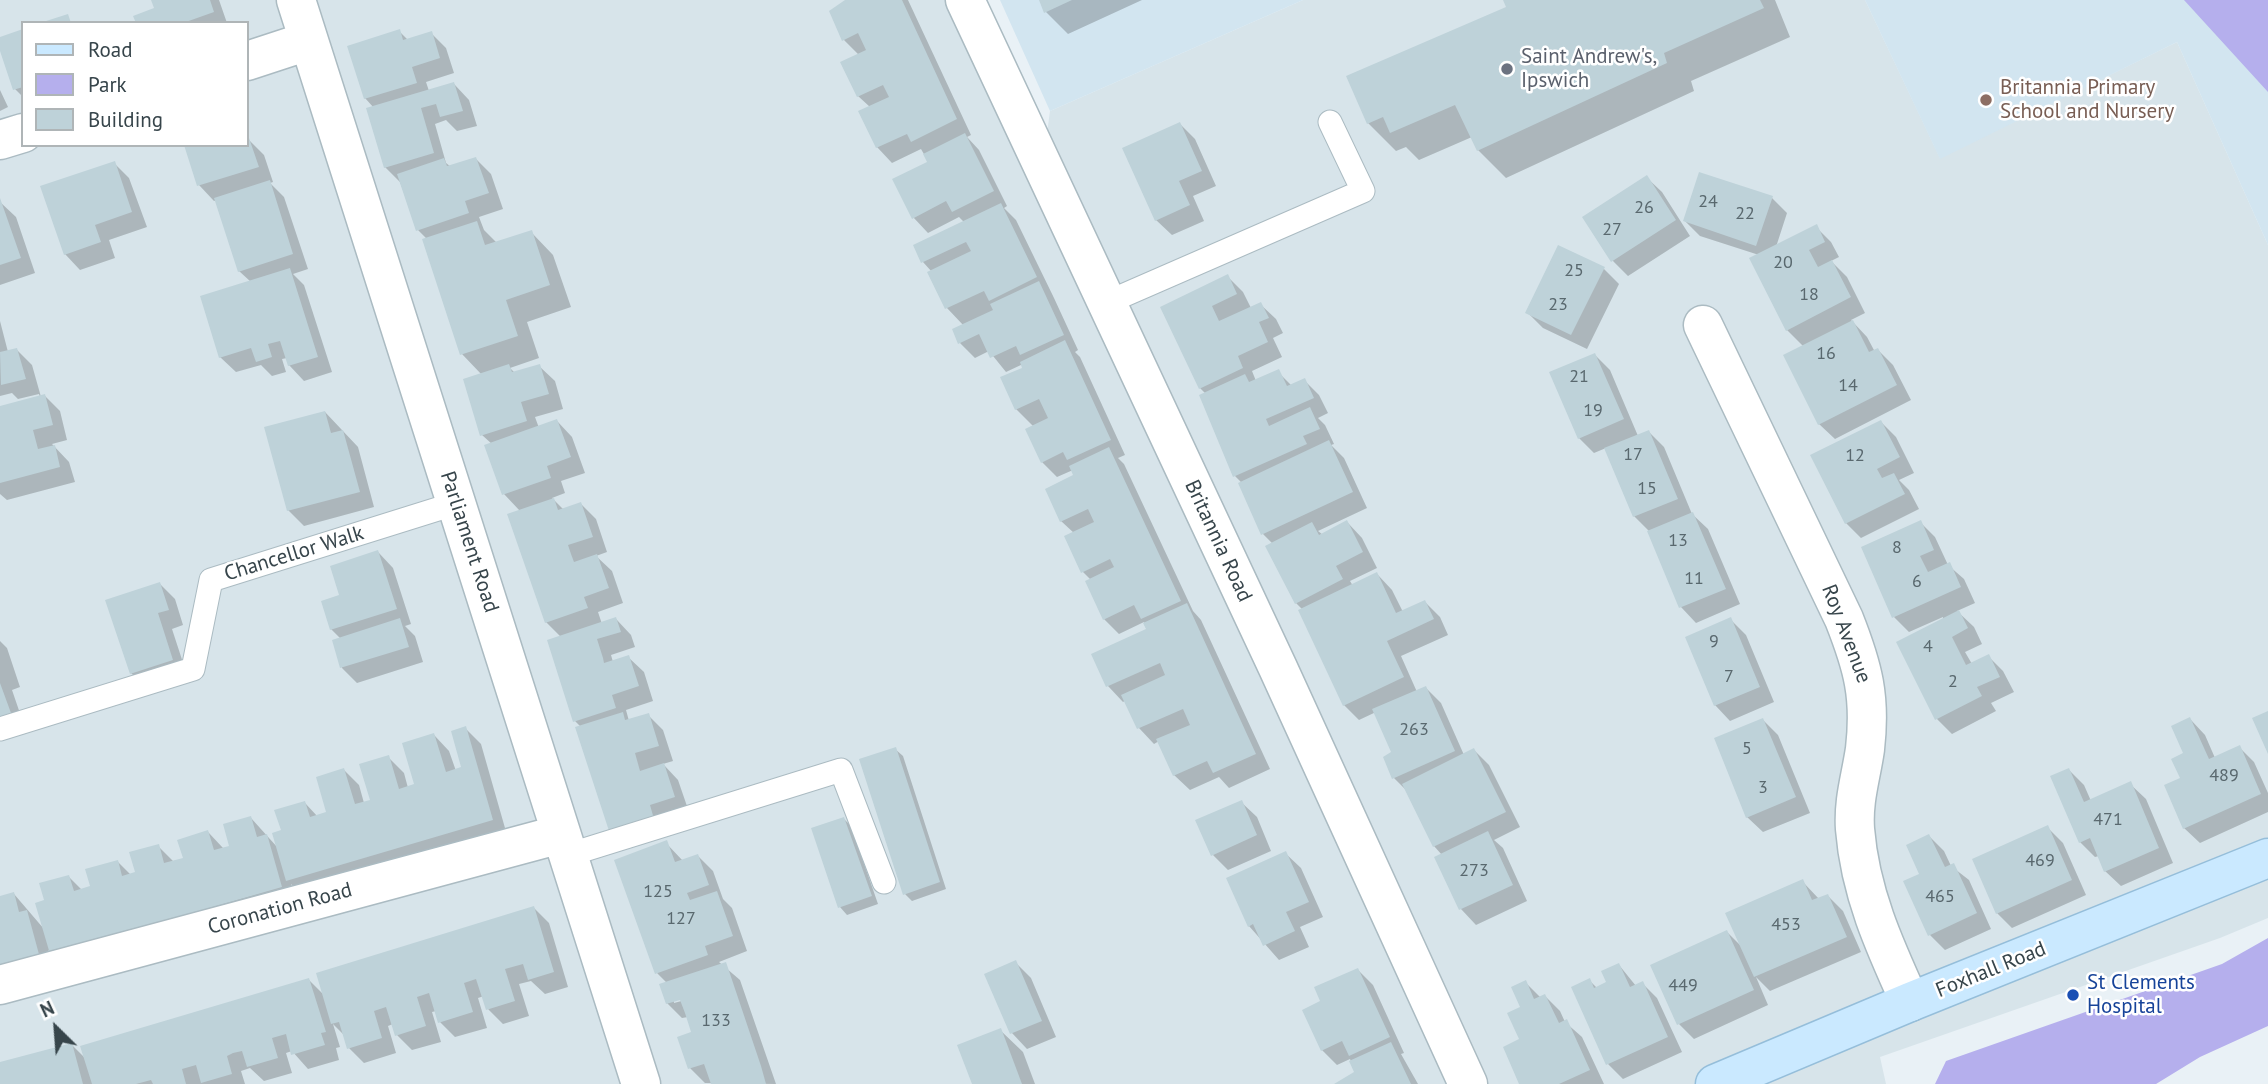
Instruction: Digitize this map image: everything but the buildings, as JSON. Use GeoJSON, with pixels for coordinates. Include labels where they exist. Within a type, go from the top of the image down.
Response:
{"type":"FeatureCollection","features":[{"type":"Feature","properties":{"kind":"street","name":"Parliament Road"},"geometry":{"type":"LineString","coordinates":[[296,0],[641,1084]]}},
{"type":"Feature","properties":{"kind":"street","name":"Britannia Road"},"geometry":{"type":"LineString","coordinates":[[965,0],[1284,681],[1468,1084]]}},
{"type":"Feature","properties":{"kind":"street"},"geometry":{"type":"LineString","coordinates":[[248,61],[308,41]]}},
{"type":"Feature","properties":{"kind":"street"},"geometry":{"type":"LineString","coordinates":[[0,140],[21,133]]}},
{"type":"Feature","properties":{"kind":"street","name":"Roy Avenue"},"geometry":{"type":"LineString","coordinates":[[1703,325],[1838,607],[1862,666],[1868,693],[1864,752],[1855,791],[1855,829],[1860,866],[1876,928],[1910,1002]]}},
{"type":"Feature","properties":{"kind":"street","name":"Coronation Road"},"geometry":{"type":"LineString","coordinates":[[0,985],[565,844]]}},
{"type":"Feature","properties":{"kind":"street","name":"Foxhall Road"},"geometry":{"type":"LineString","coordinates":[[1716,1084],[1910,1002],[2268,858]]}},
{"type":"Feature","properties":{"kind":"lane"},"geometry":{"type":"LineString","coordinates":[[1106,303],[1363,191],[1330,122]]}},
{"type":"Feature","properties":{"kind":"lane","name":"Chancellor Walk"},"geometry":{"type":"LineString","coordinates":[[0,729],[193,669],[211,580],[457,503]]}},
{"type":"Feature","properties":{"kind":"lane"},"geometry":{"type":"LineString","coordinates":[[565,844],[841,770],[884,882]]}},
{"type":"Feature","properties":{"kind":"shaded area"},"geometry":{"type":"Polygon","coordinates":[[[0,0],[965,0],[1043,164],[1050,111],[1303,0],[1865,0],[1940,158],[2177,42],[2268,245],[2268,918],[2220,938],[1880,1057],[1886,1084],[0,1084],[0,0]]]}},
{"type":"Feature","properties":{"kind":"shaded area"},"geometry":{"type":"Polygon","coordinates":[[[1000,0],[1303,0],[1050,111],[1000,0]]]}},
{"type":"Feature","properties":{"kind":"shaded area","name":"Britannia Primary School and Nursery"},"geometry":{"type":"Polygon","coordinates":[[[1865,0],[2268,0],[2268,245],[2177,42],[1940,159],[1865,0]]]}},
{"type":"Feature","properties":{"kind":"green space"},"geometry":{"type":"Polygon","coordinates":[[[2184,0],[2268,0],[2268,92],[2184,0]]]}},
{"type":"Feature","properties":{"kind":"green space"},"geometry":{"type":"Polygon","coordinates":[[[2268,938],[2268,1026],[2200,1057],[2156,1084],[1935,1084],[1946,1061],[2222,964],[2268,938]]]}},
{"type":"Feature","properties":{"kind":"place","name":"Saint Andrew's, Ipswich"},"geometry":{"type":"Point","coordinates":[1507,69]}},
{"type":"Feature","properties":{"kind":"place","name":"Britannia Primary School and Nursery"},"geometry":{"type":"Point","coordinates":[1986,100]}},
{"type":"Feature","properties":{"kind":"place","name":"St Clements Hospital"},"geometry":{"type":"Point","coordinates":[2073,995]}}]}
